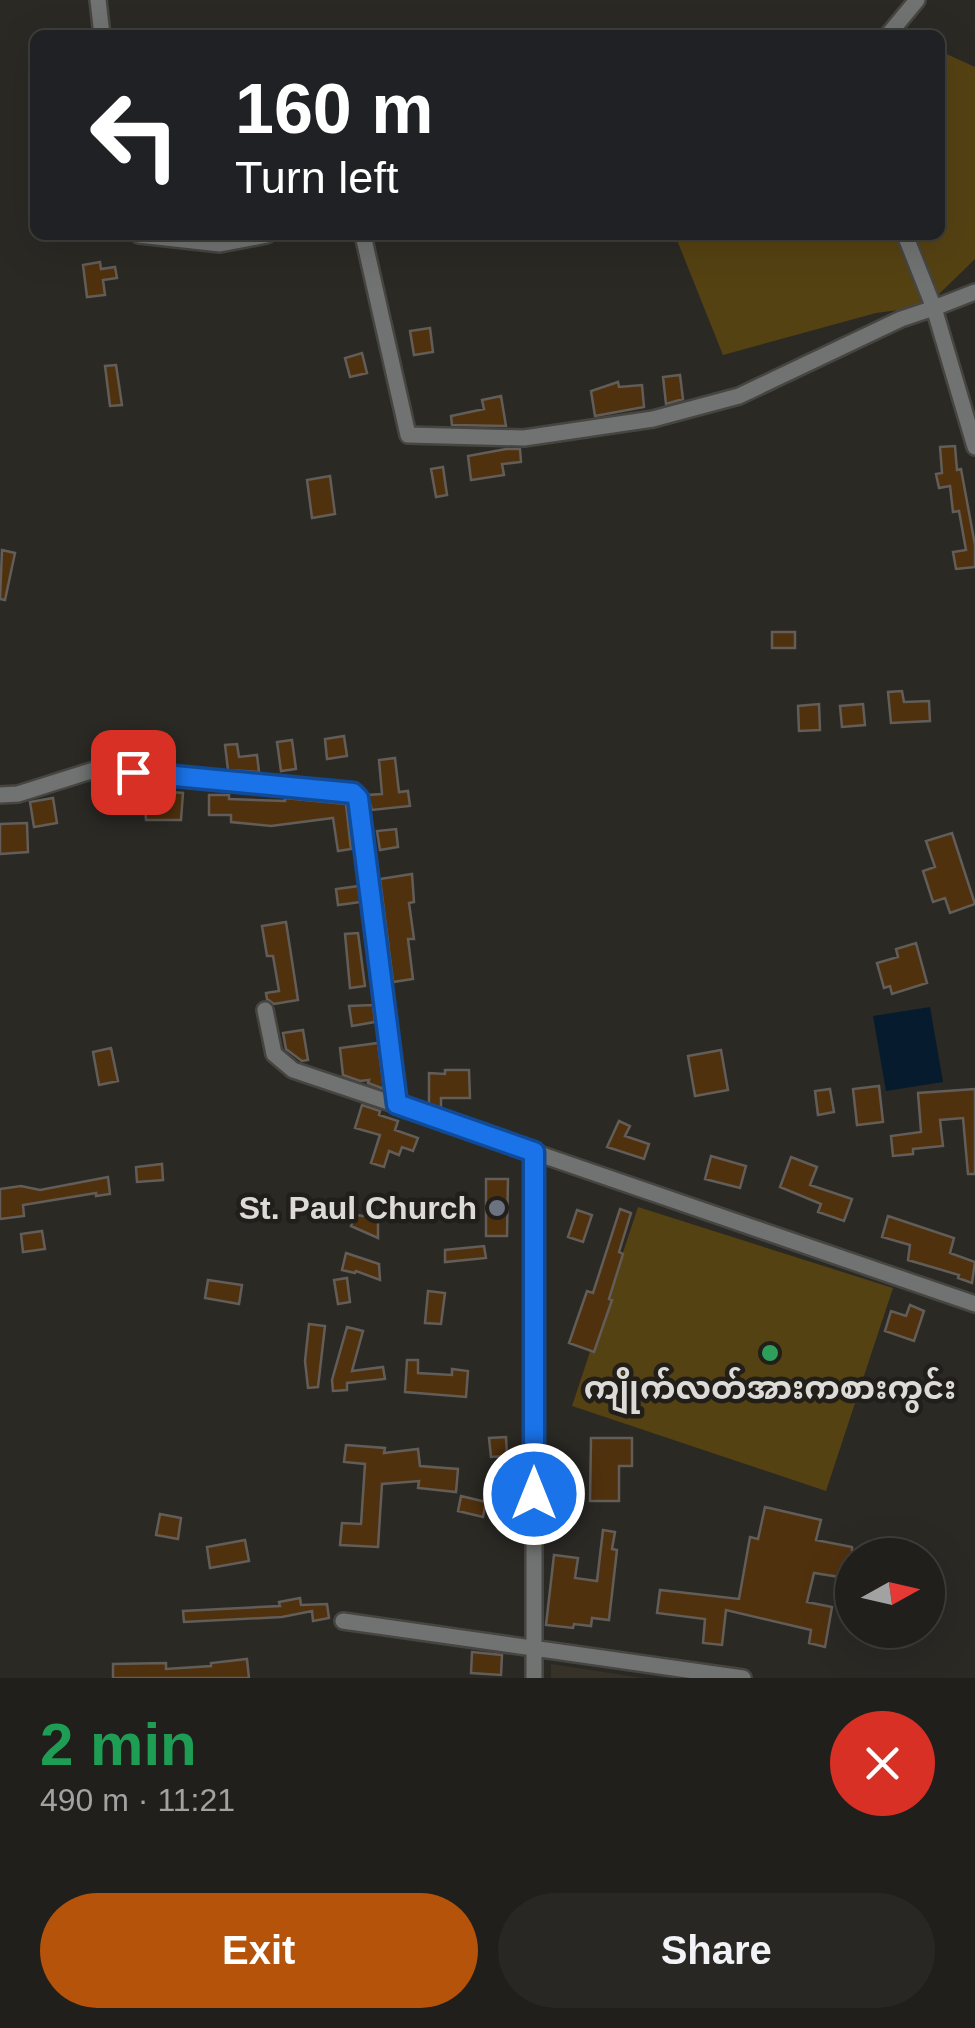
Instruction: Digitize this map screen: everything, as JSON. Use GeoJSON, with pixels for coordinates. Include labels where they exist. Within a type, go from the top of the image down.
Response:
{"type":"FeatureCollection","features":[{"type":"Feature","properties":{"kind":"street"},"geometry":{"type":"LineString","coordinates":[[98,0],[101,30]]}},
{"type":"Feature","properties":{"kind":"street"},"geometry":{"type":"LineString","coordinates":[[892,30],[917,0]]}},
{"type":"Feature","properties":{"kind":"street"},"geometry":{"type":"LineString","coordinates":[[184,240],[220,244],[241,240]]}},
{"type":"Feature","properties":{"kind":"street"},"geometry":{"type":"LineString","coordinates":[[364,240],[408,434],[524,438],[654,418],[739,396],[902,319],[975,292]]}},
{"type":"Feature","properties":{"kind":"street"},"geometry":{"type":"LineString","coordinates":[[907,240],[934,308],[975,447]]}},
{"type":"Feature","properties":{"kind":"street"},"geometry":{"type":"LineString","coordinates":[[0,795],[18,794],[96,769],[353,793],[360,806],[397,1104]]}},
{"type":"Feature","properties":{"kind":"street"},"geometry":{"type":"LineString","coordinates":[[264,1010],[274,1054],[293,1070],[975,1304]]}},
{"type":"Feature","properties":{"kind":"street"},"geometry":{"type":"LineString","coordinates":[[534,1152],[534,1678]]}},
{"type":"Feature","properties":{"kind":"street"},"geometry":{"type":"LineString","coordinates":[[343,1620],[743,1678]]}},
{"type":"Feature","properties":{"kind":"shaded area"},"geometry":{"type":"Polygon","coordinates":[[[945,53],[975,67],[975,259],[938,295],[906,309],[876,313],[723,355],[677,240],[945,240],[945,53]]]}},
{"type":"Feature","properties":{"kind":"shaded area"},"geometry":{"type":"Polygon","coordinates":[[[638,1207],[893,1288],[826,1491],[572,1406],[638,1207]]]}},
{"type":"Feature","properties":{"kind":"shaded area"},"geometry":{"type":"Polygon","coordinates":[[[551,1664],[643,1678],[551,1678],[551,1664]]]}},
{"type":"Feature","properties":{"kind":"water"},"geometry":{"type":"Polygon","coordinates":[[[930,1007],[943,1082],[886,1091],[873,1016],[930,1007]]]}},
{"type":"Feature","properties":{"kind":"building"},"geometry":{"type":"Polygon","coordinates":[[[100,262],[101,269],[115,267],[117,278],[103,280],[105,295],[87,297],[83,265],[100,262]]]}},
{"type":"Feature","properties":{"kind":"building"},"geometry":{"type":"Polygon","coordinates":[[[430,328],[433,352],[414,355],[410,331],[430,328]]]}},
{"type":"Feature","properties":{"kind":"building"},"geometry":{"type":"Polygon","coordinates":[[[362,353],[367,373],[350,377],[345,358],[362,353]]]}},
{"type":"Feature","properties":{"kind":"building"},"geometry":{"type":"Polygon","coordinates":[[[116,365],[122,405],[110,406],[105,366],[116,365]]]}},
{"type":"Feature","properties":{"kind":"building"},"geometry":{"type":"Polygon","coordinates":[[[680,375],[683,399],[666,404],[663,377],[680,375]]]}},
{"type":"Feature","properties":{"kind":"building"},"geometry":{"type":"Polygon","coordinates":[[[618,382],[619,387],[642,385],[644,407],[595,416],[591,391],[618,382]]]}},
{"type":"Feature","properties":{"kind":"building"},"geometry":{"type":"Polygon","coordinates":[[[501,396],[506,426],[452,425],[451,416],[484,409],[482,400],[501,396]]]}},
{"type":"Feature","properties":{"kind":"building"},"geometry":{"type":"Polygon","coordinates":[[[955,446],[975,545],[975,567],[956,569],[953,552],[966,550],[959,511],[953,512],[950,486],[939,488],[936,474],[942,473],[940,447],[955,446]]]}},
{"type":"Feature","properties":{"kind":"building"},"geometry":{"type":"Polygon","coordinates":[[[520,449],[521,462],[502,464],[504,475],[471,480],[468,456],[520,449]]]}},
{"type":"Feature","properties":{"kind":"building"},"geometry":{"type":"Polygon","coordinates":[[[443,467],[447,495],[436,497],[431,469],[443,467]]]}},
{"type":"Feature","properties":{"kind":"building"},"geometry":{"type":"Polygon","coordinates":[[[330,476],[335,514],[312,518],[307,480],[330,476]]]}},
{"type":"Feature","properties":{"kind":"building"},"geometry":{"type":"Polygon","coordinates":[[[2,550],[15,553],[5,600],[0,599],[2,550]]]}},
{"type":"Feature","properties":{"kind":"building"},"geometry":{"type":"Polygon","coordinates":[[[772,632],[795,632],[795,648],[772,648],[772,632]]]}},
{"type":"Feature","properties":{"kind":"building"},"geometry":{"type":"Polygon","coordinates":[[[902,691],[904,702],[929,701],[930,721],[891,723],[888,692],[902,691]]]}},
{"type":"Feature","properties":{"kind":"building"},"geometry":{"type":"Polygon","coordinates":[[[819,704],[820,730],[799,731],[798,706],[819,704]]]}},
{"type":"Feature","properties":{"kind":"building"},"geometry":{"type":"Polygon","coordinates":[[[863,704],[865,725],[842,727],[840,706],[863,704]]]}},
{"type":"Feature","properties":{"kind":"building"},"geometry":{"type":"Polygon","coordinates":[[[344,736],[347,756],[327,759],[325,739],[344,736]]]}},
{"type":"Feature","properties":{"kind":"building"},"geometry":{"type":"Polygon","coordinates":[[[292,740],[296,769],[281,771],[277,742],[292,740]]]}},
{"type":"Feature","properties":{"kind":"building"},"geometry":{"type":"Polygon","coordinates":[[[237,744],[239,757],[257,755],[259,772],[228,770],[225,745],[237,744]]]}},
{"type":"Feature","properties":{"kind":"building"},"geometry":{"type":"Polygon","coordinates":[[[395,758],[399,792],[408,791],[410,806],[372,810],[367,795],[382,794],[379,760],[395,758]]]}},
{"type":"Feature","properties":{"kind":"building"},"geometry":{"type":"Polygon","coordinates":[[[144,792],[183,793],[181,820],[146,820],[144,792]]]}},
{"type":"Feature","properties":{"kind":"building"},"geometry":{"type":"Polygon","coordinates":[[[209,795],[346,804],[351,849],[338,851],[333,818],[271,826],[231,822],[231,815],[209,815],[209,795]]]}},
{"type":"Feature","properties":{"kind":"building"},"geometry":{"type":"Polygon","coordinates":[[[53,798],[57,823],[34,827],[30,802],[53,798]]]}},
{"type":"Feature","properties":{"kind":"building"},"geometry":{"type":"Polygon","coordinates":[[[27,823],[28,852],[0,854],[0,824],[27,823]]]}},
{"type":"Feature","properties":{"kind":"building"},"geometry":{"type":"Polygon","coordinates":[[[396,829],[398,847],[380,850],[377,831],[396,829]]]}},
{"type":"Feature","properties":{"kind":"building"},"geometry":{"type":"Polygon","coordinates":[[[952,833],[975,904],[950,913],[945,898],[933,902],[923,871],[935,867],[926,841],[952,833]]]}},
{"type":"Feature","properties":{"kind":"building"},"geometry":{"type":"Polygon","coordinates":[[[412,874],[414,902],[409,903],[414,939],[408,939],[413,979],[393,982],[380,879],[412,874]]]}},
{"type":"Feature","properties":{"kind":"building"},"geometry":{"type":"Polygon","coordinates":[[[359,886],[361,902],[338,905],[336,889],[359,886]]]}},
{"type":"Feature","properties":{"kind":"building"},"geometry":{"type":"Polygon","coordinates":[[[286,922],[298,1000],[274,1004],[266,993],[279,991],[273,956],[267,956],[262,926],[286,922]]]}},
{"type":"Feature","properties":{"kind":"building"},"geometry":{"type":"Polygon","coordinates":[[[358,933],[365,986],[350,988],[345,934],[358,933]]]}},
{"type":"Feature","properties":{"kind":"building"},"geometry":{"type":"Polygon","coordinates":[[[916,943],[927,983],[892,994],[890,986],[884,988],[877,963],[898,957],[896,949],[916,943]]]}},
{"type":"Feature","properties":{"kind":"building"},"geometry":{"type":"Polygon","coordinates":[[[373,1005],[375,1022],[352,1026],[349,1006],[373,1005]]]}},
{"type":"Feature","properties":{"kind":"building"},"geometry":{"type":"Polygon","coordinates":[[[303,1030],[308,1060],[302,1061],[286,1049],[283,1033],[303,1030]]]}},
{"type":"Feature","properties":{"kind":"building"},"geometry":{"type":"Polygon","coordinates":[[[378,1043],[384,1089],[368,1083],[369,1080],[343,1075],[340,1048],[378,1043]]]}},
{"type":"Feature","properties":{"kind":"building"},"geometry":{"type":"Polygon","coordinates":[[[111,1048],[118,1081],[99,1085],[93,1052],[111,1048]]]}},
{"type":"Feature","properties":{"kind":"building"},"geometry":{"type":"Polygon","coordinates":[[[721,1050],[728,1090],[695,1096],[688,1056],[721,1050]]]}},
{"type":"Feature","properties":{"kind":"building"},"geometry":{"type":"Polygon","coordinates":[[[445,1070],[469,1070],[470,1098],[441,1098],[441,1108],[429,1104],[429,1073],[445,1074],[445,1070]]]}},
{"type":"Feature","properties":{"kind":"building"},"geometry":{"type":"Polygon","coordinates":[[[879,1086],[883,1122],[857,1125],[853,1089],[879,1086]]]}},
{"type":"Feature","properties":{"kind":"building"},"geometry":{"type":"Polygon","coordinates":[[[830,1089],[834,1112],[818,1115],[815,1091],[830,1089]]]}},
{"type":"Feature","properties":{"kind":"building"},"geometry":{"type":"Polygon","coordinates":[[[975,1089],[975,1174],[968,1174],[963,1118],[940,1120],[943,1146],[893,1156],[891,1136],[921,1132],[918,1093],[975,1089]]]}},
{"type":"Feature","properties":{"kind":"building"},"geometry":{"type":"Polygon","coordinates":[[[362,1105],[398,1121],[395,1130],[418,1138],[413,1151],[402,1147],[399,1155],[389,1151],[384,1167],[371,1163],[380,1135],[355,1128],[362,1105]]]}},
{"type":"Feature","properties":{"kind":"building"},"geometry":{"type":"Polygon","coordinates":[[[619,1121],[630,1126],[625,1136],[649,1144],[644,1159],[607,1147],[619,1121]]]}},
{"type":"Feature","properties":{"kind":"building"},"geometry":{"type":"Polygon","coordinates":[[[711,1156],[746,1166],[740,1188],[705,1179],[711,1156]]]}},
{"type":"Feature","properties":{"kind":"building"},"geometry":{"type":"Polygon","coordinates":[[[791,1157],[817,1167],[810,1185],[852,1199],[844,1221],[818,1212],[821,1204],[780,1187],[791,1157]]]}},
{"type":"Feature","properties":{"kind":"building"},"geometry":{"type":"Polygon","coordinates":[[[162,1164],[163,1180],[137,1182],[136,1167],[162,1164]]]}},
{"type":"Feature","properties":{"kind":"building"},"geometry":{"type":"Polygon","coordinates":[[[108,1177],[110,1194],[23,1205],[24,1216],[0,1219],[0,1189],[21,1186],[40,1190],[108,1177]]]}},
{"type":"Feature","properties":{"kind":"building","name":"St. Paul Church"},"geometry":{"type":"Polygon","coordinates":[[[486,1179],[508,1179],[507,1236],[486,1236],[486,1179]]]}},
{"type":"Feature","properties":{"kind":"building"},"geometry":{"type":"Polygon","coordinates":[[[620,1209],[631,1213],[619,1252],[623,1254],[609,1299],[612,1300],[594,1352],[569,1343],[587,1291],[593,1293],[620,1209]]]}},
{"type":"Feature","properties":{"kind":"building"},"geometry":{"type":"Polygon","coordinates":[[[577,1210],[592,1215],[583,1242],[568,1237],[577,1210]]]}},
{"type":"Feature","properties":{"kind":"building"},"geometry":{"type":"Polygon","coordinates":[[[356,1215],[378,1218],[378,1238],[351,1226],[356,1215]]]}},
{"type":"Feature","properties":{"kind":"building"},"geometry":{"type":"Polygon","coordinates":[[[888,1216],[954,1238],[950,1253],[975,1262],[972,1283],[958,1278],[959,1275],[908,1260],[910,1245],[882,1237],[888,1216]]]}},
{"type":"Feature","properties":{"kind":"building"},"geometry":{"type":"Polygon","coordinates":[[[42,1231],[45,1249],[23,1252],[21,1234],[42,1231]]]}},
{"type":"Feature","properties":{"kind":"building"},"geometry":{"type":"Polygon","coordinates":[[[484,1246],[486,1258],[445,1262],[445,1250],[484,1246]]]}},
{"type":"Feature","properties":{"kind":"building"},"geometry":{"type":"Polygon","coordinates":[[[346,1253],[379,1264],[380,1280],[342,1270],[346,1253]]]}},
{"type":"Feature","properties":{"kind":"building"},"geometry":{"type":"Polygon","coordinates":[[[347,1278],[350,1302],[338,1304],[334,1280],[347,1278]]]}},
{"type":"Feature","properties":{"kind":"building"},"geometry":{"type":"Polygon","coordinates":[[[208,1280],[242,1285],[239,1304],[205,1298],[208,1280]]]}},
{"type":"Feature","properties":{"kind":"building"},"geometry":{"type":"Polygon","coordinates":[[[428,1291],[445,1293],[441,1324],[425,1323],[428,1291]]]}},
{"type":"Feature","properties":{"kind":"building"},"geometry":{"type":"Polygon","coordinates":[[[910,1305],[924,1311],[914,1341],[885,1331],[891,1311],[906,1316],[910,1305]]]}},
{"type":"Feature","properties":{"kind":"building"},"geometry":{"type":"Polygon","coordinates":[[[309,1324],[325,1326],[318,1387],[308,1388],[305,1361],[309,1324]]]}},
{"type":"Feature","properties":{"kind":"building"},"geometry":{"type":"Polygon","coordinates":[[[347,1327],[363,1331],[352,1371],[383,1367],[385,1379],[347,1383],[347,1390],[333,1391],[332,1380],[347,1327]]]}},
{"type":"Feature","properties":{"kind":"building"},"geometry":{"type":"Polygon","coordinates":[[[407,1360],[418,1360],[418,1373],[452,1375],[452,1369],[468,1371],[466,1397],[405,1392],[407,1360]]]}},
{"type":"Feature","properties":{"kind":"building"},"geometry":{"type":"Polygon","coordinates":[[[506,1437],[507,1456],[491,1457],[489,1438],[506,1437]]]}},
{"type":"Feature","properties":{"kind":"building"},"geometry":{"type":"Polygon","coordinates":[[[591,1438],[632,1438],[632,1466],[619,1466],[619,1501],[590,1501],[591,1438]]]}},
{"type":"Feature","properties":{"kind":"building"},"geometry":{"type":"Polygon","coordinates":[[[346,1445],[385,1448],[384,1453],[418,1449],[420,1466],[458,1469],[456,1492],[418,1488],[419,1481],[382,1484],[378,1547],[340,1545],[342,1523],[361,1524],[365,1464],[344,1462],[346,1445]]]}},
{"type":"Feature","properties":{"kind":"building"},"geometry":{"type":"Polygon","coordinates":[[[461,1496],[486,1502],[483,1517],[458,1511],[461,1496]]]}},
{"type":"Feature","properties":{"kind":"building"},"geometry":{"type":"Polygon","coordinates":[[[765,1507],[821,1520],[816,1540],[835,1544],[835,1576],[814,1573],[807,1602],[832,1607],[825,1647],[809,1643],[811,1630],[726,1610],[722,1645],[703,1643],[705,1619],[657,1613],[660,1590],[739,1599],[750,1537],[758,1539],[765,1507]]]}},
{"type":"Feature","properties":{"kind":"building"},"geometry":{"type":"Polygon","coordinates":[[[160,1514],[181,1518],[178,1539],[156,1535],[160,1514]]]}},
{"type":"Feature","properties":{"kind":"building"},"geometry":{"type":"Polygon","coordinates":[[[603,1530],[615,1532],[612,1549],[617,1550],[609,1620],[592,1618],[591,1626],[574,1624],[573,1628],[546,1625],[554,1555],[578,1558],[575,1578],[597,1581],[603,1530]]]}},
{"type":"Feature","properties":{"kind":"building"},"geometry":{"type":"Polygon","coordinates":[[[245,1540],[249,1561],[210,1568],[207,1547],[245,1540]]]}},
{"type":"Feature","properties":{"kind":"building"},"geometry":{"type":"Polygon","coordinates":[[[300,1598],[301,1605],[327,1604],[329,1618],[313,1621],[312,1611],[282,1617],[184,1622],[183,1611],[280,1606],[279,1602],[300,1598]]]}},
{"type":"Feature","properties":{"kind":"building"},"geometry":{"type":"Polygon","coordinates":[[[472,1652],[502,1655],[501,1675],[471,1673],[472,1652]]]}},
{"type":"Feature","properties":{"kind":"building"},"geometry":{"type":"Polygon","coordinates":[[[247,1659],[249,1678],[113,1678],[113,1664],[166,1663],[166,1669],[247,1659]]]}},
{"type":"Feature","properties":{"kind":"place","name":"St. Paul Church"},"geometry":{"type":"Point","coordinates":[497,1208]}},
{"type":"Feature","properties":{"kind":"place","name":"ကျိုက်လတ်အားကစားကွင်း"},"geometry":{"type":"Point","coordinates":[770,1353]}},
{"type":"Feature","properties":{"kind":"route"},"geometry":{"type":"LineString","coordinates":[[133,772],[353,793],[358,798],[397,1104],[534,1152],[534,1494]]}}]}
